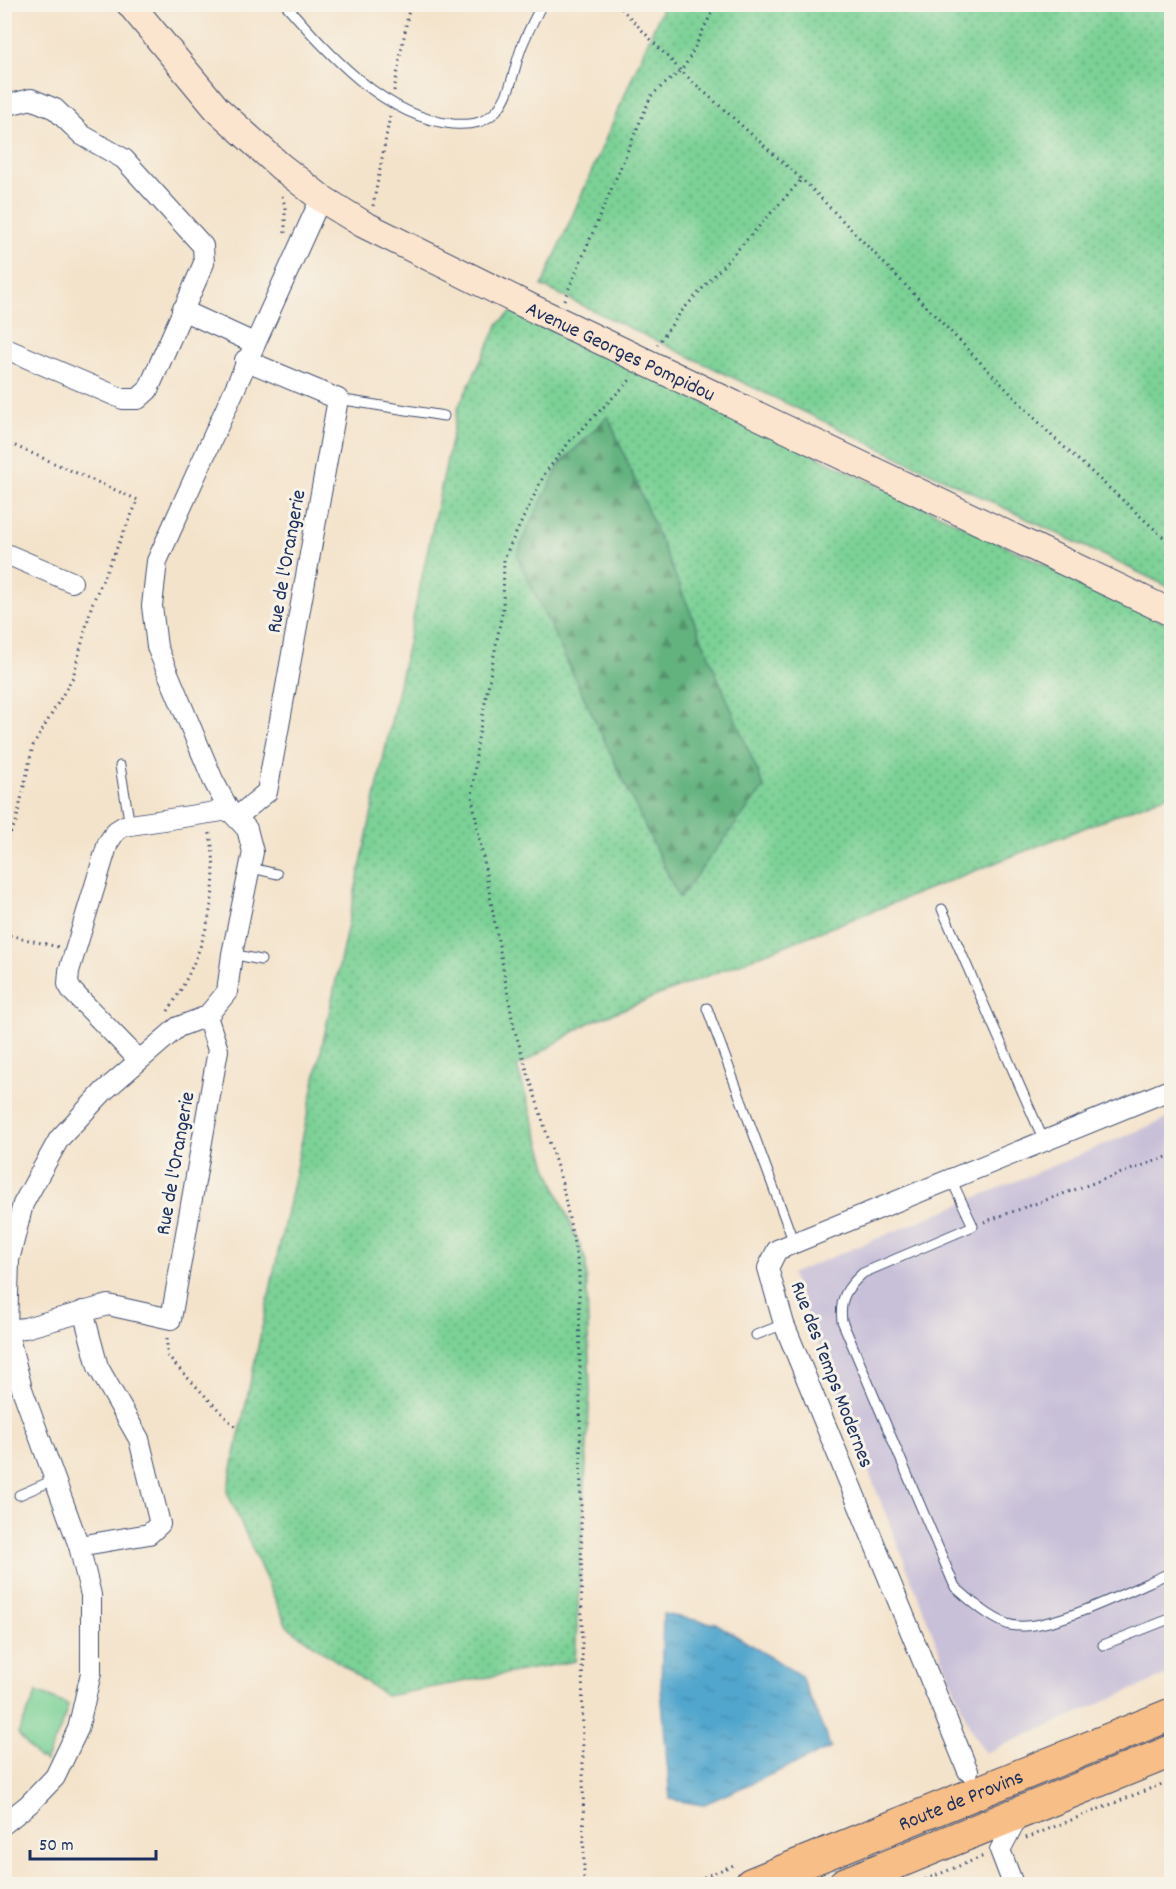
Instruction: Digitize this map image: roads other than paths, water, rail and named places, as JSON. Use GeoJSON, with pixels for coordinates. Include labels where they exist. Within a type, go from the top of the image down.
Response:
{"type":"FeatureCollection","features":[{"type":"Feature","properties":{"kind":"main road","name":"Avenue Georges Pompidou"},"geometry":{"type":"LineString","coordinates":[[130,4],[217,109],[280,166],[321,198],[363,224],[534,309],[1172,613]]}},
{"type":"Feature","properties":{"kind":"main road","name":"Route de Provins"},"geometry":{"type":"LineString","coordinates":[[751,1884],[1172,1714]]}},
{"type":"Feature","properties":{"kind":"main road","name":"Route de Provins"},"geometry":{"type":"LineString","coordinates":[[844,1884],[1172,1750]]}},
{"type":"Feature","properties":{"kind":"street"},"geometry":{"type":"LineString","coordinates":[[4,106],[31,99],[55,109],[82,135],[124,159],[203,246],[204,264],[148,390],[138,399],[123,399],[4,348]]}},
{"type":"Feature","properties":{"kind":"street"},"geometry":{"type":"LineString","coordinates":[[4,1824],[30,1804],[55,1777],[78,1730],[91,1673],[91,1595],[79,1546],[22,1389],[7,1330],[9,1260],[23,1204],[59,1139],[104,1091],[139,1060],[178,1027],[207,1016],[227,992],[248,867],[253,852],[247,829],[233,814],[213,780],[157,647],[152,606],[157,561],[249,351],[321,198]]}},
{"type":"Feature","properties":{"kind":"street"},"geometry":{"type":"LineString","coordinates":[[182,310],[249,351],[338,399]]}},
{"type":"Feature","properties":{"kind":"street","name":"Rue de l'Orangerie"},"geometry":{"type":"LineString","coordinates":[[130,826],[205,815],[233,814],[267,792],[338,399]]}},
{"type":"Feature","properties":{"kind":"street"},"geometry":{"type":"LineString","coordinates":[[4,553],[72,582]]}},
{"type":"Feature","properties":{"kind":"street"},"geometry":{"type":"LineString","coordinates":[[130,826],[116,831],[108,843],[67,979],[72,992],[139,1060]]}},
{"type":"Feature","properties":{"kind":"street","name":"Rue de l'Orangerie"},"geometry":{"type":"LineString","coordinates":[[83,1311],[108,1305],[169,1328],[218,1050],[207,1016]]}},
{"type":"Feature","properties":{"kind":"street","name":"Rue des Temps Modernes"},"geometry":{"type":"LineString","coordinates":[[969,1771],[784,1324],[768,1268],[777,1250],[1172,1089]]}},
{"type":"Feature","properties":{"kind":"street"},"geometry":{"type":"LineString","coordinates":[[7,1330],[25,1328],[83,1311],[98,1367],[139,1439],[160,1524],[149,1534],[79,1546]]}},
{"type":"Feature","properties":{"kind":"street"},"geometry":{"type":"LineString","coordinates":[[948,1806],[952,1795],[969,1771],[1009,1780]]}},
{"type":"Feature","properties":{"kind":"street"},"geometry":{"type":"LineString","coordinates":[[1013,1884],[1000,1850],[1020,1812]]}},
{"type":"Feature","properties":{"kind":"street"},"geometry":{"type":"LineString","coordinates":[[961,1836],[1000,1850]]}},
{"type":"Feature","properties":{"kind":"lane"},"geometry":{"type":"LineString","coordinates":[[285,4],[319,42],[393,102],[422,117],[468,125],[485,120],[504,99],[522,45],[542,4]]}},
{"type":"Feature","properties":{"kind":"lane"},"geometry":{"type":"LineString","coordinates":[[338,399],[444,416]]}},
{"type":"Feature","properties":{"kind":"lane"},"geometry":{"type":"LineString","coordinates":[[120,765],[130,826]]}},
{"type":"Feature","properties":{"kind":"lane"},"geometry":{"type":"LineString","coordinates":[[248,867],[277,874]]}},
{"type":"Feature","properties":{"kind":"lane"},"geometry":{"type":"LineString","coordinates":[[942,909],[1044,1142]]}},
{"type":"Feature","properties":{"kind":"lane"},"geometry":{"type":"LineString","coordinates":[[232,954],[261,960]]}},
{"type":"Feature","properties":{"kind":"lane"},"geometry":{"type":"LineString","coordinates":[[707,1008],[794,1243]]}},
{"type":"Feature","properties":{"kind":"lane"},"geometry":{"type":"LineString","coordinates":[[951,1179],[973,1226],[863,1273],[849,1285],[840,1305],[842,1321],[955,1587],[979,1608],[1008,1624],[1033,1626],[1061,1619],[1172,1572]]}},
{"type":"Feature","properties":{"kind":"lane"},"geometry":{"type":"LineString","coordinates":[[756,1335],[784,1324]]}},
{"type":"Feature","properties":{"kind":"lane"},"geometry":{"type":"LineString","coordinates":[[19,1495],[56,1479]]}},
{"type":"Feature","properties":{"kind":"lane"},"geometry":{"type":"LineString","coordinates":[[1103,1645],[1172,1618]]}},
{"type":"Feature","properties":{"kind":"water"},"geometry":{"type":"Polygon","coordinates":[[[663,1614],[717,1624],[801,1676],[831,1748],[702,1805],[670,1799],[661,1688],[663,1614]]]}}]}
